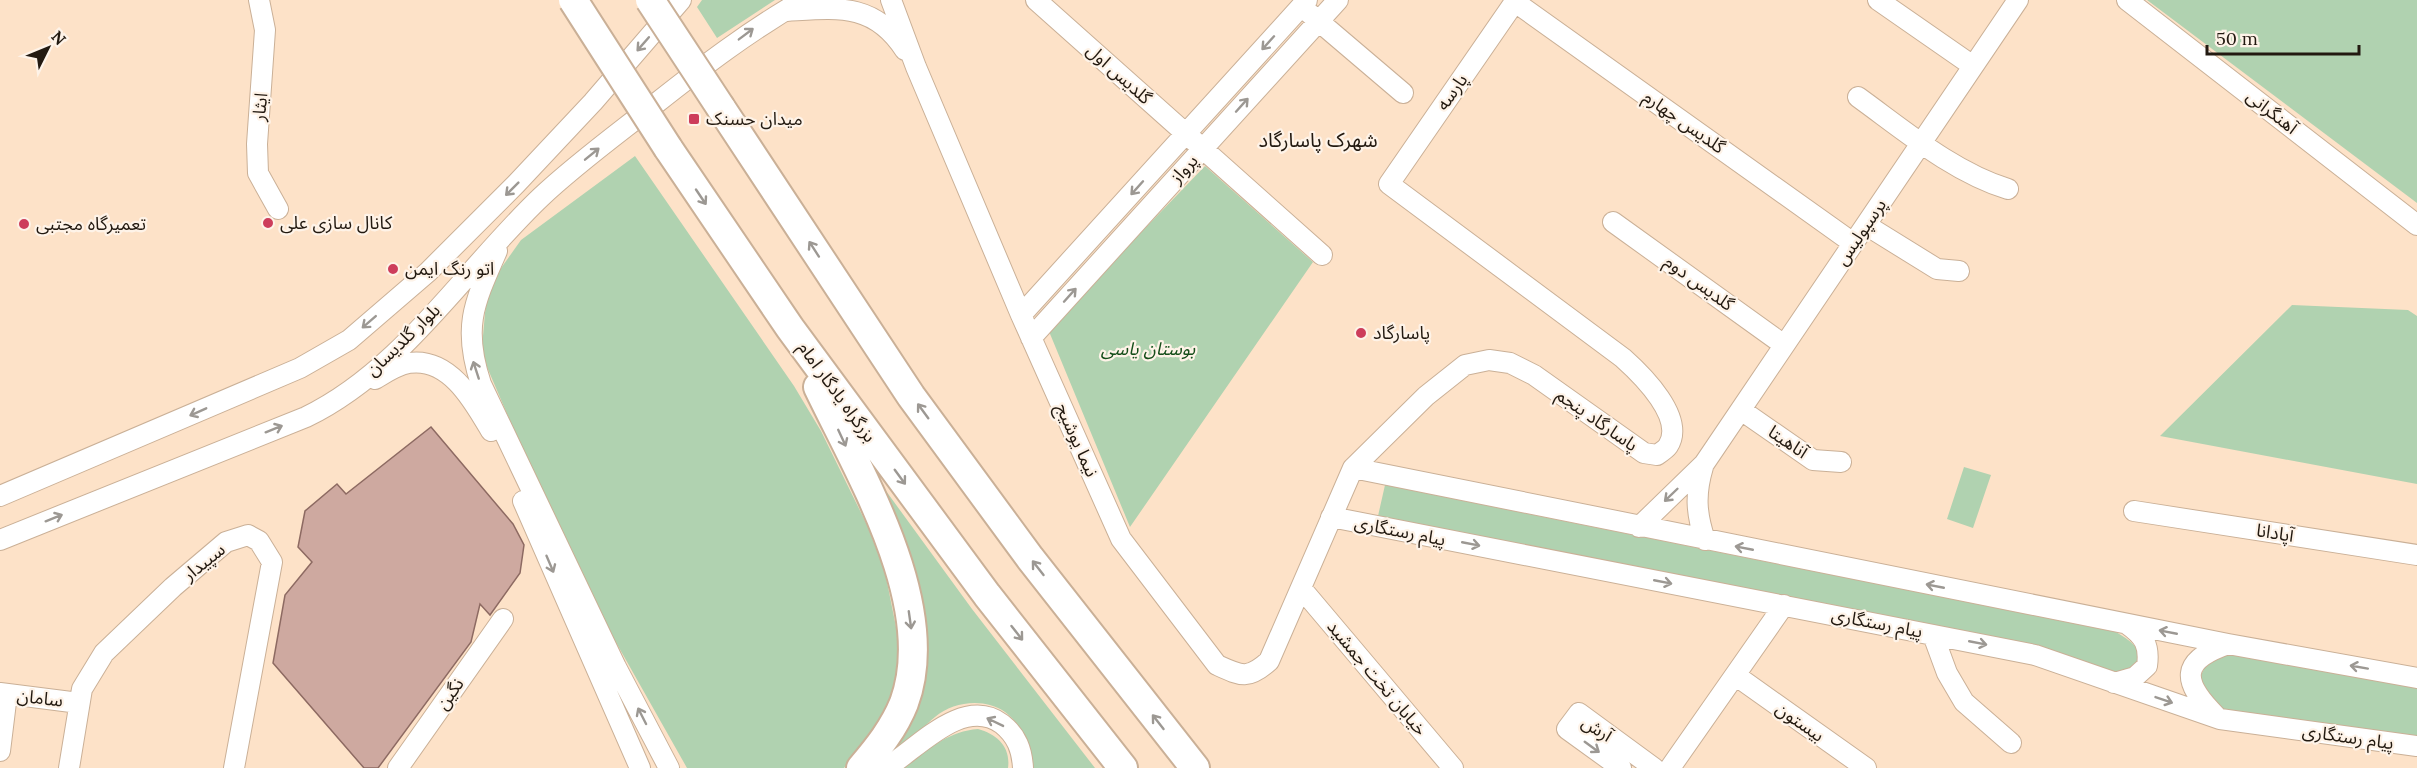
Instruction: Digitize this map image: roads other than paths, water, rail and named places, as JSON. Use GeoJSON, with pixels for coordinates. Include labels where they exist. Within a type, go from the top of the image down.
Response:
{"type":"FeatureCollection","features":[{"type":"Feature","properties":{"kind":"highway","name":"بزرگراه یادگار امام"},"geometry":{"type":"LineString","coordinates":[[573,0],[668,148],[790,328],[987,595],[1123,768]]}},
{"type":"Feature","properties":{"kind":"highway"},"geometry":{"type":"LineString","coordinates":[[650,0],[911,396],[1030,558],[1192,762]]}},
{"type":"Feature","properties":{"kind":"highway"},"geometry":{"type":"LineString","coordinates":[[790,328],[873,505],[904,589],[911,622],[910,676],[904,701],[894,725],[861,768]]}},
{"type":"Feature","properties":{"kind":"street","name":"ایثار"},"geometry":{"type":"LineString","coordinates":[[259,0],[265,30],[257,144],[258,173],[278,209]]}},
{"type":"Feature","properties":{"kind":"street","name":"بلوار گلدیسان"},"geometry":{"type":"LineString","coordinates":[[0,496],[300,368],[349,340],[428,272],[516,184],[593,102],[681,0]]}},
{"type":"Feature","properties":{"kind":"street","name":"بلوار گلدیسان"},"geometry":{"type":"LineString","coordinates":[[0,540],[306,417],[343,395],[402,344],[541,197],[607,142],[754,28],[803,0]]}},
{"type":"Feature","properties":{"kind":"street"},"geometry":{"type":"LineString","coordinates":[[891,0],[916,67]]}},
{"type":"Feature","properties":{"kind":"street","name":"گلدیس اول"},"geometry":{"type":"LineString","coordinates":[[1036,0],[1203,149]]}},
{"type":"Feature","properties":{"kind":"street","name":"پرواز"},"geometry":{"type":"LineString","coordinates":[[1031,338],[1338,0]]}},
{"type":"Feature","properties":{"kind":"street"},"geometry":{"type":"LineString","coordinates":[[1878,0],[1973,66]]}},
{"type":"Feature","properties":{"kind":"street","name":"پرسپولیس"},"geometry":{"type":"LineString","coordinates":[[1639,527],[1704,464],[2018,0]]}},
{"type":"Feature","properties":{"kind":"street","name":"آهنگرانی"},"geometry":{"type":"LineString","coordinates":[[2127,0],[2417,225]]}},
{"type":"Feature","properties":{"kind":"street","name":"پارسه"},"geometry":{"type":"LineString","coordinates":[[1389,184],[1516,1]]}},
{"type":"Feature","properties":{"kind":"street","name":"گلدیس چهارم"},"geometry":{"type":"LineString","coordinates":[[1516,1],[1853,243]]}},
{"type":"Feature","properties":{"kind":"street"},"geometry":{"type":"LineString","coordinates":[[1301,2],[1318,21],[1403,93]]}},
{"type":"Feature","properties":{"kind":"street","name":"پرواز"},"geometry":{"type":"LineString","coordinates":[[1021,315],[1186,134],[1301,2]]}},
{"type":"Feature","properties":{"kind":"street"},"geometry":{"type":"LineString","coordinates":[[783,11],[844,8],[872,17],[900,43],[916,67]]}},
{"type":"Feature","properties":{"kind":"street","name":"نیما یوشیج"},"geometry":{"type":"LineString","coordinates":[[916,67],[1021,315],[1121,539],[1216,665],[1237,675],[1255,674],[1269,661],[1353,468]]}},
{"type":"Feature","properties":{"kind":"street"},"geometry":{"type":"LineString","coordinates":[[1858,97],[1921,143],[1986,182],[2008,189]]}},
{"type":"Feature","properties":{"kind":"street"},"geometry":{"type":"LineString","coordinates":[[1203,149],[1322,255]]}},
{"type":"Feature","properties":{"kind":"street","name":"پاسارگاد پنجم"},"geometry":{"type":"LineString","coordinates":[[1353,468],[1426,396],[1465,365],[1489,360],[1510,363],[1534,375],[1644,453],[1657,455],[1669,445],[1671,429],[1664,404],[1647,380],[1623,358],[1389,184]]}},
{"type":"Feature","properties":{"kind":"street","name":"گلدیس دوم"},"geometry":{"type":"LineString","coordinates":[[1614,222],[1784,345]]}},
{"type":"Feature","properties":{"kind":"street"},"geometry":{"type":"LineString","coordinates":[[1866,225],[1937,269],[1959,271]]}},
{"type":"Feature","properties":{"kind":"street"},"geometry":{"type":"LineString","coordinates":[[503,237],[477,298],[471,333],[472,356],[481,384],[616,667],[669,768]]}},
{"type":"Feature","properties":{"kind":"street"},"geometry":{"type":"LineString","coordinates":[[343,395],[396,367],[421,363],[443,371],[471,399],[498,444],[640,768]]}},
{"type":"Feature","properties":{"kind":"street","name":"آناهیتا"},"geometry":{"type":"LineString","coordinates":[[1741,410],[1813,460],[1841,462]]}},
{"type":"Feature","properties":{"kind":"street","name":"پرسپولیس"},"geometry":{"type":"LineString","coordinates":[[1704,464],[1696,489],[1696,506],[1705,540]]}},
{"type":"Feature","properties":{"kind":"street"},"geometry":{"type":"LineString","coordinates":[[1353,468],[2228,644],[2417,678]]}},
{"type":"Feature","properties":{"kind":"street","name":"آپادانا"},"geometry":{"type":"LineString","coordinates":[[2134,511],[2417,555]]}},
{"type":"Feature","properties":{"kind":"street","name":"پیام رستگاری"},"geometry":{"type":"LineString","coordinates":[[1331,517],[2035,655],[2220,719],[2417,746]]}},
{"type":"Feature","properties":{"kind":"street","name":"سپیدار"},"geometry":{"type":"LineString","coordinates":[[69,768],[79,703],[89,673],[104,653],[173,587],[226,542],[248,535],[259,540],[272,562],[234,768]]}},
{"type":"Feature","properties":{"kind":"street","name":"خیابان تخت جمشید"},"geometry":{"type":"LineString","coordinates":[[1301,588],[1453,768]]}},
{"type":"Feature","properties":{"kind":"street"},"geometry":{"type":"LineString","coordinates":[[1670,768],[1784,605]]}},
{"type":"Feature","properties":{"kind":"street","name":"نگین"},"geometry":{"type":"LineString","coordinates":[[398,768],[503,619]]}},
{"type":"Feature","properties":{"kind":"street"},"geometry":{"type":"LineString","coordinates":[[2114,683],[2135,677],[2147,666],[2149,651],[2142,634],[2125,623]]}},
{"type":"Feature","properties":{"kind":"street"},"geometry":{"type":"LineString","coordinates":[[1933,634],[1947,673],[1964,702],[2011,743]]}},
{"type":"Feature","properties":{"kind":"street"},"geometry":{"type":"LineString","coordinates":[[2220,719],[2198,698],[2190,681],[2193,663],[2206,651],[2228,644]]}},
{"type":"Feature","properties":{"kind":"street","name":"بیستون"},"geometry":{"type":"LineString","coordinates":[[1735,675],[1866,768]]}},
{"type":"Feature","properties":{"kind":"street"},"geometry":{"type":"LineString","coordinates":[[0,751],[3,694]]}},
{"type":"Feature","properties":{"kind":"street","name":"سامان"},"geometry":{"type":"LineString","coordinates":[[3,694],[79,703]]}},
{"type":"Feature","properties":{"kind":"street","name":"آرش"},"geometry":{"type":"LineString","coordinates":[[1621,768],[1568,729],[1579,713],[1654,768]]}},
{"type":"Feature","properties":{"kind":"street"},"geometry":{"type":"LineString","coordinates":[[886,768],[933,734],[959,720],[977,715],[996,720],[1011,731],[1021,748],[1023,768]]}},
{"type":"Feature","properties":{"kind":"place","name":"میدان حسنک"},"geometry":{"type":"Point","coordinates":[694,119]}},
{"type":"Feature","properties":{"kind":"place","name":"کانال سازی علی"},"geometry":{"type":"Point","coordinates":[268,223]}},
{"type":"Feature","properties":{"kind":"place","name":"تعمیرگاه مجتبی"},"geometry":{"type":"Point","coordinates":[24,224]}},
{"type":"Feature","properties":{"kind":"place","name":"اتو رنگ ایمن"},"geometry":{"type":"Point","coordinates":[393,269]}},
{"type":"Feature","properties":{"kind":"place","name":"پاسارگاد"},"geometry":{"type":"Point","coordinates":[1361,333]}},
{"type":"Feature","properties":{"kind":"district","name":"شهرک پاسارگاد"},"geometry":{"type":"Point","coordinates":[1318,140]}},
{"type":"Feature","properties":{"kind":"park label","name":"بوستان یاسی"},"geometry":{"type":"Point","coordinates":[1148,349]}}]}
